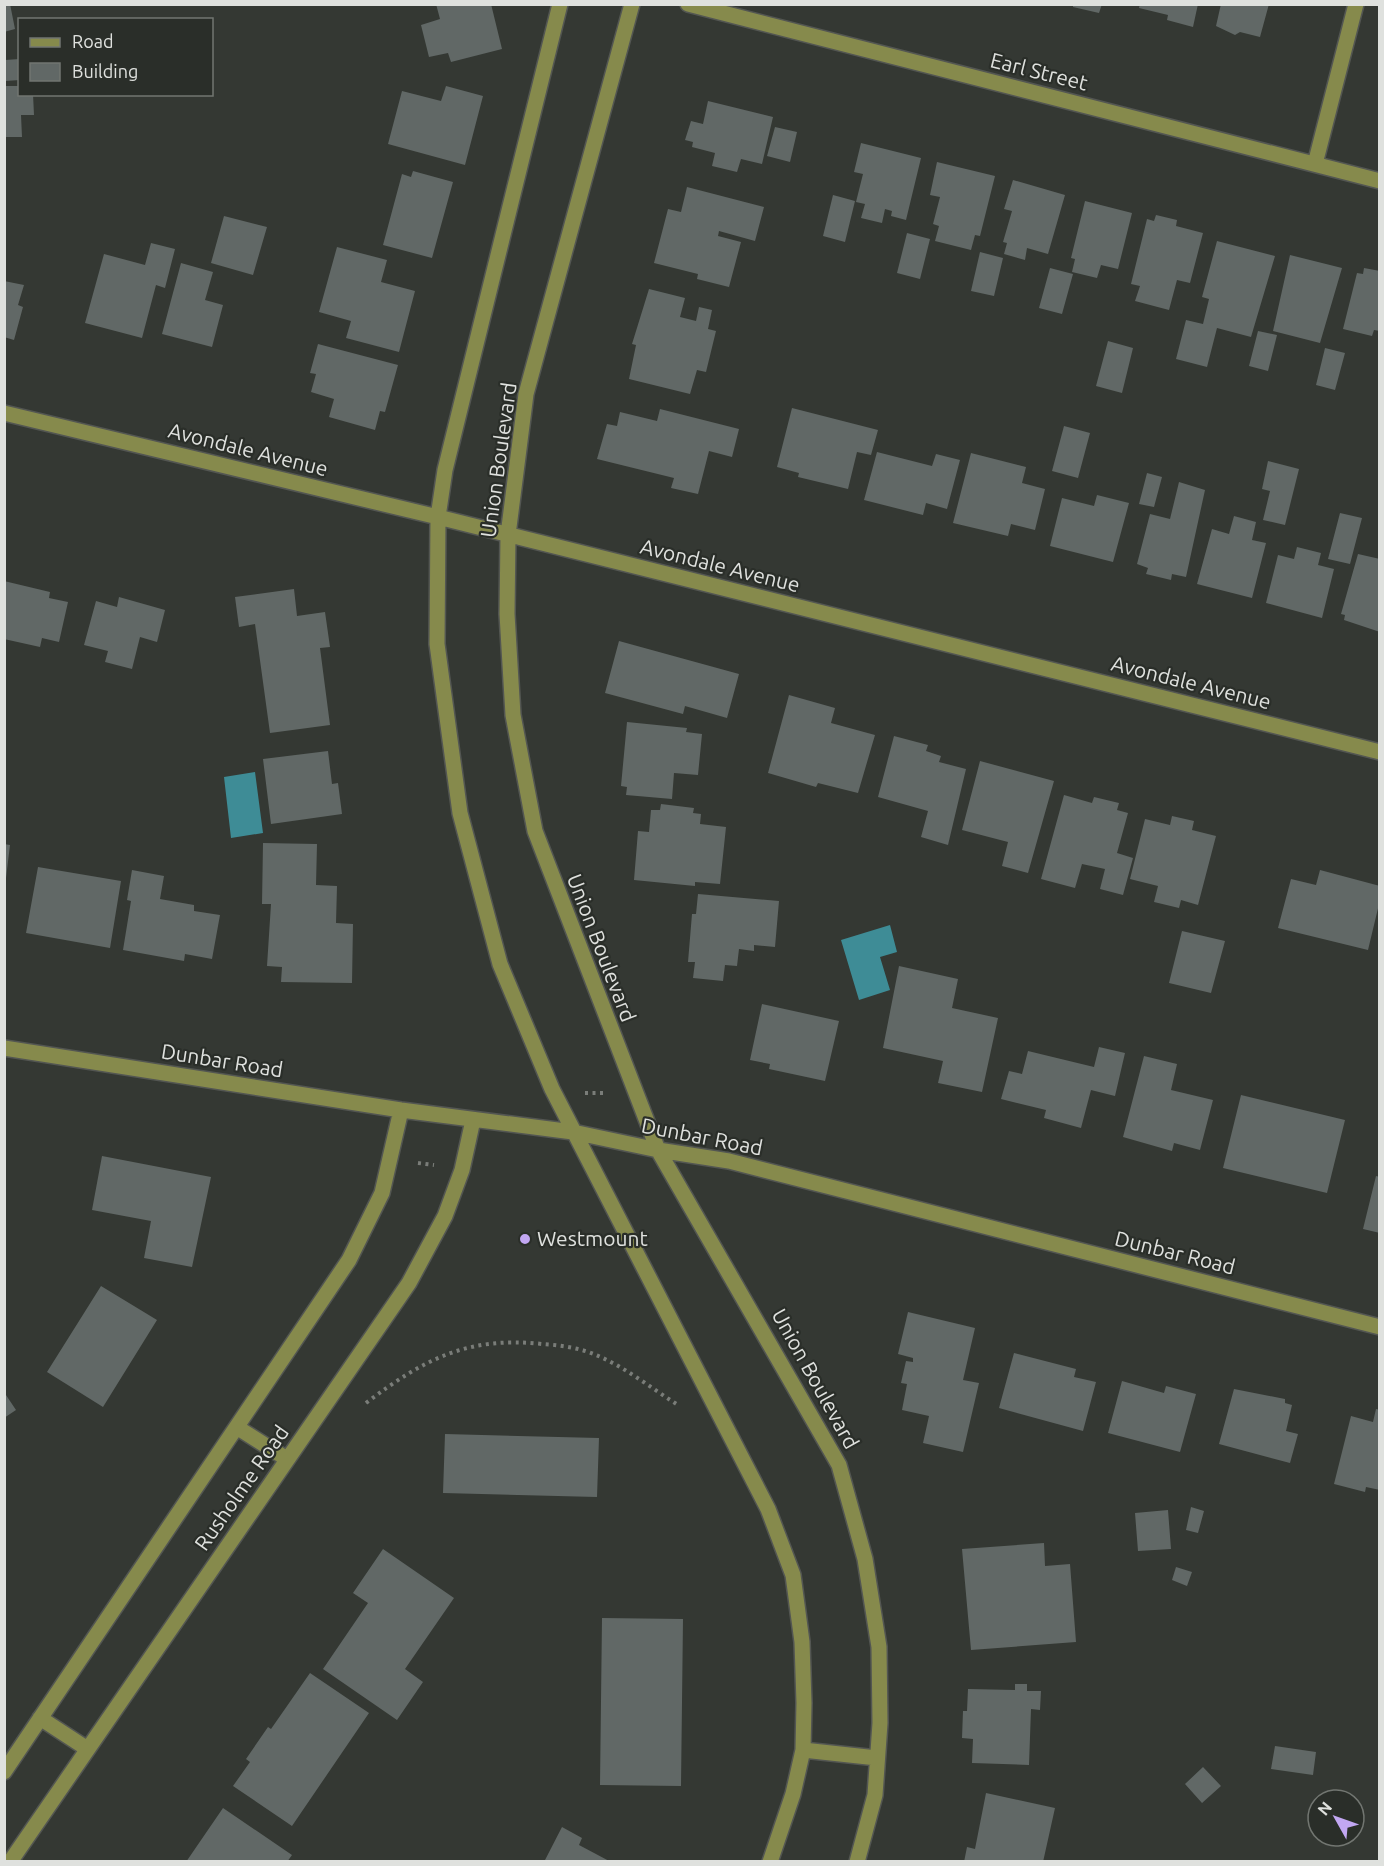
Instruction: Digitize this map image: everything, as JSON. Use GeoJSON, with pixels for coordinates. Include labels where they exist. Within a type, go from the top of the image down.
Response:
{"type":"FeatureCollection","features":[{"type":"Feature","properties":{"kind":"street","name":"Union Boulevard"},"geometry":{"type":"LineString","coordinates":[[560,4],[445,470],[438,517],[437,644],[460,813],[500,964],[543,1071],[768,1509],[793,1575],[802,1642],[803,1750],[793,1794],[770,1862]]}},
{"type":"Feature","properties":{"kind":"street","name":"Union Boulevard"},"geometry":{"type":"LineString","coordinates":[[632,4],[526,394],[508,535],[507,614],[513,715],[535,831],[658,1150],[839,1465],[866,1559],[879,1647],[878,1758],[875,1795],[857,1862]]}},
{"type":"Feature","properties":{"kind":"street","name":"Earl Street"},"geometry":{"type":"LineString","coordinates":[[688,4],[1380,181]]}},
{"type":"Feature","properties":{"kind":"street"},"geometry":{"type":"LineString","coordinates":[[1315,164],[1356,4]]}},
{"type":"Feature","properties":{"kind":"street","name":"Avondale Avenue"},"geometry":{"type":"LineString","coordinates":[[4,413],[438,517],[1380,752]]}},
{"type":"Feature","properties":{"kind":"street","name":"Dunbar Road"},"geometry":{"type":"LineString","coordinates":[[4,1048],[401,1110],[573,1132],[658,1150],[729,1161],[1380,1327]]}},
{"type":"Feature","properties":{"kind":"street","name":"Rusholme Road"},"geometry":{"type":"LineString","coordinates":[[4,1772],[238,1428],[349,1260],[382,1192],[401,1110]]}},
{"type":"Feature","properties":{"kind":"street","name":"Rusholme Road"},"geometry":{"type":"LineString","coordinates":[[10,1862],[409,1283],[448,1207],[462,1170],[473,1120]]}},
{"type":"Feature","properties":{"kind":"street"},"geometry":{"type":"LineString","coordinates":[[238,1428],[287,1459]]}},
{"type":"Feature","properties":{"kind":"street"},"geometry":{"type":"LineString","coordinates":[[40,1718],[86,1749]]}},
{"type":"Feature","properties":{"kind":"street"},"geometry":{"type":"LineString","coordinates":[[803,1750],[878,1758]]}},
{"type":"Feature","properties":{"kind":"path"},"geometry":{"type":"LineString","coordinates":[[584,1093],[607,1093]]}},
{"type":"Feature","properties":{"kind":"path"},"geometry":{"type":"LineString","coordinates":[[411,1162],[437,1166]]}},
{"type":"Feature","properties":{"kind":"path"},"geometry":{"type":"LineString","coordinates":[[366,1403],[404,1374],[462,1348],[508,1340],[557,1345],[595,1354],[618,1366],[678,1405]]}},
{"type":"Feature","properties":{"kind":"water"},"geometry":{"type":"Polygon","coordinates":[[[255,772],[263,833],[231,838],[224,777],[255,772]]]}},
{"type":"Feature","properties":{"kind":"water"},"geometry":{"type":"Polygon","coordinates":[[[890,925],[897,952],[880,957],[890,990],[859,1000],[841,940],[890,925]]]}},
{"type":"Feature","properties":{"kind":"building"},"geometry":{"type":"Polygon","coordinates":[[[4,4],[10,4],[15,29],[4,32],[4,4]]]}},
{"type":"Feature","properties":{"kind":"building"},"geometry":{"type":"Polygon","coordinates":[[[436,4],[491,4],[502,49],[451,62],[448,53],[429,57],[421,25],[440,19],[436,4]]]}},
{"type":"Feature","properties":{"kind":"building"},"geometry":{"type":"Polygon","coordinates":[[[1073,4],[1102,4],[1099,13],[1073,7],[1073,4]]]}},
{"type":"Feature","properties":{"kind":"building"},"geometry":{"type":"Polygon","coordinates":[[[1140,4],[1198,4],[1193,27],[1167,20],[1168,15],[1139,8],[1140,4]]]}},
{"type":"Feature","properties":{"kind":"building"},"geometry":{"type":"Polygon","coordinates":[[[1221,4],[1269,4],[1260,37],[1240,32],[1235,35],[1216,26],[1221,4]]]}},
{"type":"Feature","properties":{"kind":"building"},"geometry":{"type":"Polygon","coordinates":[[[18,59],[18,80],[5,81],[5,60],[18,59]]]}},
{"type":"Feature","properties":{"kind":"building"},"geometry":{"type":"Polygon","coordinates":[[[4,86],[18,86],[18,96],[33,96],[34,115],[21,115],[22,137],[4,137],[4,86]]]}},
{"type":"Feature","properties":{"kind":"building"},"geometry":{"type":"Polygon","coordinates":[[[446,86],[483,96],[465,165],[388,144],[402,91],[441,101],[446,86]]]}},
{"type":"Feature","properties":{"kind":"building"},"geometry":{"type":"Polygon","coordinates":[[[708,101],[773,117],[762,164],[741,159],[737,172],[712,166],[715,153],[692,147],[693,142],[685,140],[691,121],[703,124],[708,101]]]}},
{"type":"Feature","properties":{"kind":"building"},"geometry":{"type":"Polygon","coordinates":[[[775,127],[797,132],[790,162],[767,156],[775,127]]]}},
{"type":"Feature","properties":{"kind":"building"},"geometry":{"type":"Polygon","coordinates":[[[861,143],[921,158],[906,220],[891,216],[892,211],[885,209],[882,223],[861,218],[865,204],[856,202],[863,174],[854,172],[861,143]]]}},
{"type":"Feature","properties":{"kind":"building"},"geometry":{"type":"Polygon","coordinates":[[[937,162],[995,176],[980,236],[975,235],[971,250],[935,241],[939,226],[933,224],[940,197],[930,195],[937,162]]]}},
{"type":"Feature","properties":{"kind":"building"},"geometry":{"type":"Polygon","coordinates":[[[413,171],[453,182],[432,258],[383,245],[402,174],[411,177],[413,171]]]}},
{"type":"Feature","properties":{"kind":"building"},"geometry":{"type":"Polygon","coordinates":[[[1013,180],[1065,195],[1048,254],[1027,248],[1025,260],[1004,254],[1007,243],[1003,242],[1012,211],[1004,209],[1013,180]]]}},
{"type":"Feature","properties":{"kind":"building"},"geometry":{"type":"Polygon","coordinates":[[[687,187],[764,207],[755,241],[719,231],[718,236],[741,242],[729,287],[697,279],[698,274],[654,263],[668,209],[681,212],[687,187]]]}},
{"type":"Feature","properties":{"kind":"building"},"geometry":{"type":"Polygon","coordinates":[[[833,195],[855,201],[845,242],[823,236],[833,195]]]}},
{"type":"Feature","properties":{"kind":"building"},"geometry":{"type":"Polygon","coordinates":[[[1085,201],[1132,213],[1118,269],[1101,265],[1097,278],[1072,272],[1075,259],[1071,258],[1085,201]]]}},
{"type":"Feature","properties":{"kind":"building"},"geometry":{"type":"Polygon","coordinates":[[[1156,215],[1177,220],[1176,226],[1203,233],[1190,283],[1177,280],[1169,310],[1135,301],[1140,286],[1131,284],[1147,219],[1154,221],[1156,215]]]}},
{"type":"Feature","properties":{"kind":"building"},"geometry":{"type":"Polygon","coordinates":[[[224,216],[267,227],[253,275],[211,263],[224,216]]]}},
{"type":"Feature","properties":{"kind":"building"},"geometry":{"type":"Polygon","coordinates":[[[907,233],[930,239],[920,279],[897,273],[907,233]]]}},
{"type":"Feature","properties":{"kind":"building"},"geometry":{"type":"Polygon","coordinates":[[[1217,241],[1275,256],[1251,337],[1217,328],[1207,367],[1176,359],[1186,320],[1203,324],[1209,299],[1202,297],[1217,241]]]}},
{"type":"Feature","properties":{"kind":"building"},"geometry":{"type":"Polygon","coordinates":[[[151,243],[175,249],[165,288],[156,285],[142,338],[85,323],[104,254],[145,265],[151,243]]]}},
{"type":"Feature","properties":{"kind":"building"},"geometry":{"type":"Polygon","coordinates":[[[337,247],[387,260],[381,282],[415,291],[399,352],[346,338],[351,321],[319,312],[337,247]]]}},
{"type":"Feature","properties":{"kind":"building"},"geometry":{"type":"Polygon","coordinates":[[[980,252],[1003,258],[994,296],[971,291],[980,252]]]}},
{"type":"Feature","properties":{"kind":"building"},"geometry":{"type":"Polygon","coordinates":[[[1290,255],[1342,268],[1320,343],[1273,331],[1290,255]]]}},
{"type":"Feature","properties":{"kind":"building"},"geometry":{"type":"Polygon","coordinates":[[[181,263],[213,272],[205,300],[223,305],[212,347],[162,334],[181,263]]]}},
{"type":"Feature","properties":{"kind":"building"},"geometry":{"type":"Polygon","coordinates":[[[1050,268],[1073,274],[1062,314],[1039,308],[1050,268]]]}},
{"type":"Feature","properties":{"kind":"building"},"geometry":{"type":"Polygon","coordinates":[[[1364,268],[1380,271],[1380,331],[1374,330],[1372,336],[1343,329],[1357,273],[1363,274],[1364,268]]]}},
{"type":"Feature","properties":{"kind":"building"},"geometry":{"type":"Polygon","coordinates":[[[4,281],[24,285],[18,305],[23,307],[14,340],[4,337],[4,281]]]}},
{"type":"Feature","properties":{"kind":"building"},"geometry":{"type":"Polygon","coordinates":[[[649,289],[685,298],[680,317],[696,321],[699,307],[712,310],[708,329],[716,331],[706,372],[697,370],[690,394],[629,379],[636,345],[632,344],[649,289]]]}},
{"type":"Feature","properties":{"kind":"building"},"geometry":{"type":"Polygon","coordinates":[[[1258,331],[1277,335],[1268,371],[1249,366],[1258,331]]]}},
{"type":"Feature","properties":{"kind":"building"},"geometry":{"type":"Polygon","coordinates":[[[1108,341],[1133,348],[1122,393],[1096,386],[1108,341]]]}},
{"type":"Feature","properties":{"kind":"building"},"geometry":{"type":"Polygon","coordinates":[[[318,344],[398,365],[385,412],[380,411],[375,430],[329,417],[334,399],[311,392],[316,374],[310,373],[318,344]]]}},
{"type":"Feature","properties":{"kind":"building"},"geometry":{"type":"Polygon","coordinates":[[[1325,348],[1345,353],[1335,390],[1316,385],[1325,348]]]}},
{"type":"Feature","properties":{"kind":"building"},"geometry":{"type":"Polygon","coordinates":[[[792,408],[878,430],[871,455],[857,452],[848,489],[798,477],[799,473],[777,467],[792,408]]]}},
{"type":"Feature","properties":{"kind":"building"},"geometry":{"type":"Polygon","coordinates":[[[660,409],[739,429],[732,457],[709,451],[698,494],[671,488],[674,478],[597,459],[607,424],[617,426],[620,412],[657,421],[660,409]]]}},
{"type":"Feature","properties":{"kind":"building"},"geometry":{"type":"Polygon","coordinates":[[[1064,426],[1090,433],[1078,478],[1052,471],[1064,426]]]}},
{"type":"Feature","properties":{"kind":"building"},"geometry":{"type":"Polygon","coordinates":[[[877,452],[932,466],[936,454],[960,460],[947,509],[926,503],[923,515],[864,500],[877,452]]]}},
{"type":"Feature","properties":{"kind":"building"},"geometry":{"type":"Polygon","coordinates":[[[971,453],[1026,467],[1022,483],[1045,489],[1035,530],[1011,524],[1008,536],[953,523],[971,453]]]}},
{"type":"Feature","properties":{"kind":"building"},"geometry":{"type":"Polygon","coordinates":[[[1268,461],[1299,469],[1285,525],[1263,520],[1270,491],[1262,489],[1268,461]]]}},
{"type":"Feature","properties":{"kind":"building"},"geometry":{"type":"Polygon","coordinates":[[[1147,473],[1162,477],[1154,507],[1139,504],[1147,473]]]}},
{"type":"Feature","properties":{"kind":"building"},"geometry":{"type":"Polygon","coordinates":[[[1179,482],[1205,490],[1186,577],[1172,574],[1171,580],[1146,574],[1148,568],[1137,564],[1150,514],[1170,519],[1179,482]]]}},
{"type":"Feature","properties":{"kind":"building"},"geometry":{"type":"Polygon","coordinates":[[[1097,495],[1129,503],[1113,562],[1050,546],[1062,498],[1094,506],[1097,495]]]}},
{"type":"Feature","properties":{"kind":"building"},"geometry":{"type":"Polygon","coordinates":[[[1340,513],[1362,518],[1350,564],[1328,559],[1340,513]]]}},
{"type":"Feature","properties":{"kind":"building"},"geometry":{"type":"Polygon","coordinates":[[[1234,516],[1256,522],[1252,540],[1266,543],[1252,598],[1197,584],[1212,529],[1229,534],[1234,516]]]}},
{"type":"Feature","properties":{"kind":"building"},"geometry":{"type":"Polygon","coordinates":[[[1297,547],[1321,553],[1318,565],[1334,569],[1322,618],[1266,603],[1278,555],[1294,559],[1297,547]]]}},
{"type":"Feature","properties":{"kind":"building"},"geometry":{"type":"Polygon","coordinates":[[[1358,554],[1380,559],[1380,632],[1344,620],[1345,615],[1341,614],[1358,554]]]}},
{"type":"Feature","properties":{"kind":"building"},"geometry":{"type":"Polygon","coordinates":[[[4,581],[50,592],[49,598],[68,602],[59,642],[42,638],[40,647],[4,639],[4,581]]]}},
{"type":"Feature","properties":{"kind":"building"},"geometry":{"type":"Polygon","coordinates":[[[294,589],[297,616],[325,612],[330,647],[320,648],[330,725],[270,733],[255,624],[239,627],[235,597],[294,589]]]}},
{"type":"Feature","properties":{"kind":"building"},"geometry":{"type":"Polygon","coordinates":[[[119,597],[165,610],[157,642],[140,637],[132,669],[105,662],[108,651],[84,645],[96,601],[117,607],[119,597]]]}},
{"type":"Feature","properties":{"kind":"building"},"geometry":{"type":"Polygon","coordinates":[[[619,641],[739,674],[727,718],[685,706],[683,714],[605,693],[619,641]]]}},
{"type":"Feature","properties":{"kind":"building"},"geometry":{"type":"Polygon","coordinates":[[[789,695],[835,708],[831,723],[875,735],[858,793],[818,783],[816,787],[768,773],[789,695]]]}},
{"type":"Feature","properties":{"kind":"building"},"geometry":{"type":"Polygon","coordinates":[[[627,722],[687,728],[686,732],[702,734],[698,775],[674,773],[672,799],[626,795],[627,787],[621,786],[627,722]]]}},
{"type":"Feature","properties":{"kind":"building"},"geometry":{"type":"Polygon","coordinates":[[[894,736],[928,745],[926,751],[941,756],[939,762],[966,769],[948,845],[921,837],[928,811],[878,797],[894,736]]]}},
{"type":"Feature","properties":{"kind":"building"},"geometry":{"type":"Polygon","coordinates":[[[328,751],[332,784],[338,783],[342,814],[271,824],[263,759],[328,751]]]}},
{"type":"Feature","properties":{"kind":"building"},"geometry":{"type":"Polygon","coordinates":[[[980,761],[1054,781],[1028,873],[1002,866],[1008,842],[962,830],[980,761]]]}},
{"type":"Feature","properties":{"kind":"building"},"geometry":{"type":"Polygon","coordinates":[[[1064,795],[1092,803],[1094,797],[1119,803],[1117,810],[1128,813],[1117,853],[1133,858],[1123,895],[1100,889],[1105,869],[1082,864],[1075,888],[1041,879],[1064,795]]]}},
{"type":"Feature","properties":{"kind":"building"},"geometry":{"type":"Polygon","coordinates":[[[661,804],[694,808],[693,813],[701,814],[700,824],[726,827],[720,884],[695,882],[695,886],[634,880],[638,831],[649,832],[651,810],[660,810],[661,804]]]}},
{"type":"Feature","properties":{"kind":"building"},"geometry":{"type":"Polygon","coordinates":[[[1172,816],[1194,821],[1192,830],[1216,836],[1198,905],[1181,900],[1179,908],[1154,902],[1158,886],[1130,879],[1145,819],[1170,825],[1172,816]]]}},
{"type":"Feature","properties":{"kind":"building"},"geometry":{"type":"Polygon","coordinates":[[[263,843],[317,844],[316,885],[337,886],[336,923],[353,924],[352,983],[281,982],[282,967],[267,966],[271,904],[262,904],[263,843]]]}},
{"type":"Feature","properties":{"kind":"building"},"geometry":{"type":"Polygon","coordinates":[[[4,844],[10,845],[6,878],[4,878],[4,844]]]}},
{"type":"Feature","properties":{"kind":"building"},"geometry":{"type":"Polygon","coordinates":[[[38,867],[121,881],[110,948],[26,933],[38,867]]]}},
{"type":"Feature","properties":{"kind":"building"},"geometry":{"type":"Polygon","coordinates":[[[132,870],[164,876],[160,899],[194,905],[194,911],[220,915],[212,959],[185,954],[184,961],[123,950],[131,901],[127,900],[132,870]]]}},
{"type":"Feature","properties":{"kind":"building"},"geometry":{"type":"Polygon","coordinates":[[[1320,870],[1380,886],[1380,900],[1368,950],[1278,928],[1291,879],[1316,885],[1320,870]]]}},
{"type":"Feature","properties":{"kind":"building"},"geometry":{"type":"Polygon","coordinates":[[[698,894],[779,901],[775,947],[754,945],[754,951],[739,949],[737,966],[725,965],[723,981],[693,978],[695,962],[688,962],[692,914],[696,914],[698,894]]]}},
{"type":"Feature","properties":{"kind":"building"},"geometry":{"type":"Polygon","coordinates":[[[1182,931],[1225,941],[1211,993],[1169,983],[1182,931]]]}},
{"type":"Feature","properties":{"kind":"building"},"geometry":{"type":"Polygon","coordinates":[[[899,966],[958,979],[952,1008],[998,1018],[982,1092],[938,1083],[943,1061],[883,1048],[899,966]]]}},
{"type":"Feature","properties":{"kind":"building"},"geometry":{"type":"Polygon","coordinates":[[[762,1004],[839,1021],[825,1081],[769,1069],[770,1064],[750,1060],[762,1004]]]}},
{"type":"Feature","properties":{"kind":"building"},"geometry":{"type":"Polygon","coordinates":[[[1099,1047],[1125,1053],[1115,1096],[1091,1090],[1081,1128],[1044,1118],[1046,1110],[1001,1099],[1009,1071],[1022,1074],[1028,1051],[1094,1067],[1099,1047]]]}},
{"type":"Feature","properties":{"kind":"building"},"geometry":{"type":"Polygon","coordinates":[[[1144,1056],[1177,1064],[1171,1090],[1213,1100],[1200,1150],[1174,1143],[1172,1151],[1123,1137],[1144,1056]]]}},
{"type":"Feature","properties":{"kind":"building"},"geometry":{"type":"Polygon","coordinates":[[[1241,1095],[1345,1120],[1327,1193],[1223,1168],[1241,1095]]]}},
{"type":"Feature","properties":{"kind":"building"},"geometry":{"type":"Polygon","coordinates":[[[102,1156],[211,1177],[192,1267],[144,1258],[151,1221],[92,1210],[102,1156]]]}},
{"type":"Feature","properties":{"kind":"building"},"geometry":{"type":"Polygon","coordinates":[[[1376,1176],[1380,1177],[1380,1233],[1363,1229],[1376,1176]]]}},
{"type":"Feature","properties":{"kind":"building"},"geometry":{"type":"Polygon","coordinates":[[[101,1286],[157,1320],[103,1407],[47,1372],[101,1286]]]}},
{"type":"Feature","properties":{"kind":"building"},"geometry":{"type":"Polygon","coordinates":[[[908,1312],[975,1328],[963,1380],[979,1383],[963,1452],[923,1443],[929,1416],[902,1410],[907,1384],[901,1383],[906,1361],[913,1362],[913,1358],[898,1354],[908,1312]]]}},
{"type":"Feature","properties":{"kind":"building"},"geometry":{"type":"Polygon","coordinates":[[[1014,1353],[1076,1369],[1074,1377],[1096,1382],[1083,1431],[999,1408],[1014,1353]]]}},
{"type":"Feature","properties":{"kind":"building"},"geometry":{"type":"Polygon","coordinates":[[[1122,1381],[1164,1393],[1166,1386],[1196,1394],[1180,1452],[1108,1433],[1122,1381]]]}},
{"type":"Feature","properties":{"kind":"building"},"geometry":{"type":"Polygon","coordinates":[[[1234,1389],[1285,1399],[1285,1403],[1292,1405],[1286,1431],[1298,1434],[1290,1463],[1219,1444],[1234,1389]]]}},
{"type":"Feature","properties":{"kind":"building"},"geometry":{"type":"Polygon","coordinates":[[[4,1392],[16,1410],[4,1418],[4,1392]]]}},
{"type":"Feature","properties":{"kind":"building"},"geometry":{"type":"Polygon","coordinates":[[[1376,1409],[1380,1410],[1380,1490],[1366,1487],[1365,1492],[1334,1484],[1351,1416],[1373,1422],[1376,1409]]]}},
{"type":"Feature","properties":{"kind":"building"},"geometry":{"type":"Polygon","coordinates":[[[445,1434],[599,1438],[597,1497],[443,1493],[445,1434]]]}},
{"type":"Feature","properties":{"kind":"building"},"geometry":{"type":"Polygon","coordinates":[[[1191,1507],[1204,1511],[1198,1533],[1186,1530],[1191,1507]]]}},
{"type":"Feature","properties":{"kind":"building"},"geometry":{"type":"Polygon","coordinates":[[[1168,1510],[1171,1549],[1138,1551],[1135,1513],[1168,1510]]]}},
{"type":"Feature","properties":{"kind":"building"},"geometry":{"type":"Polygon","coordinates":[[[1044,1543],[1045,1566],[1070,1564],[1076,1642],[971,1650],[962,1549],[1044,1543]]]}},
{"type":"Feature","properties":{"kind":"building"},"geometry":{"type":"Polygon","coordinates":[[[383,1549],[454,1598],[405,1669],[423,1682],[397,1720],[323,1669],[368,1603],[353,1593],[383,1549]]]}},
{"type":"Feature","properties":{"kind":"building"},"geometry":{"type":"Polygon","coordinates":[[[1176,1567],[1192,1572],[1187,1586],[1172,1580],[1176,1567]]]}},
{"type":"Feature","properties":{"kind":"building"},"geometry":{"type":"Polygon","coordinates":[[[602,1618],[683,1619],[681,1786],[600,1785],[602,1618]]]}},
{"type":"Feature","properties":{"kind":"building"},"geometry":{"type":"Polygon","coordinates":[[[310,1673],[369,1713],[292,1826],[233,1786],[250,1762],[246,1759],[268,1727],[271,1729],[310,1673]]]}},
{"type":"Feature","properties":{"kind":"building"},"geometry":{"type":"Polygon","coordinates":[[[1015,1684],[1027,1684],[1027,1691],[1041,1691],[1040,1710],[1031,1709],[1029,1765],[972,1763],[973,1739],[962,1738],[963,1711],[967,1711],[968,1689],[1015,1690],[1015,1684]]]}},
{"type":"Feature","properties":{"kind":"building"},"geometry":{"type":"Polygon","coordinates":[[[1275,1746],[1316,1752],[1313,1775],[1271,1769],[1275,1746]]]}},
{"type":"Feature","properties":{"kind":"building"},"geometry":{"type":"Polygon","coordinates":[[[1203,1767],[1221,1786],[1202,1803],[1185,1784],[1203,1767]]]}},
{"type":"Feature","properties":{"kind":"building"},"geometry":{"type":"Polygon","coordinates":[[[986,1793],[1055,1808],[1043,1862],[964,1862],[967,1847],[975,1849],[986,1793]]]}},
{"type":"Feature","properties":{"kind":"building"},"geometry":{"type":"Polygon","coordinates":[[[223,1808],[292,1855],[287,1862],[186,1862],[223,1808]]]}},
{"type":"Feature","properties":{"kind":"building"},"geometry":{"type":"Polygon","coordinates":[[[562,1827],[582,1838],[579,1845],[611,1862],[544,1862],[562,1827]]]}},
{"type":"Feature","properties":{"kind":"place","name":"Westmount"},"geometry":{"type":"Point","coordinates":[525,1239]}}]}
